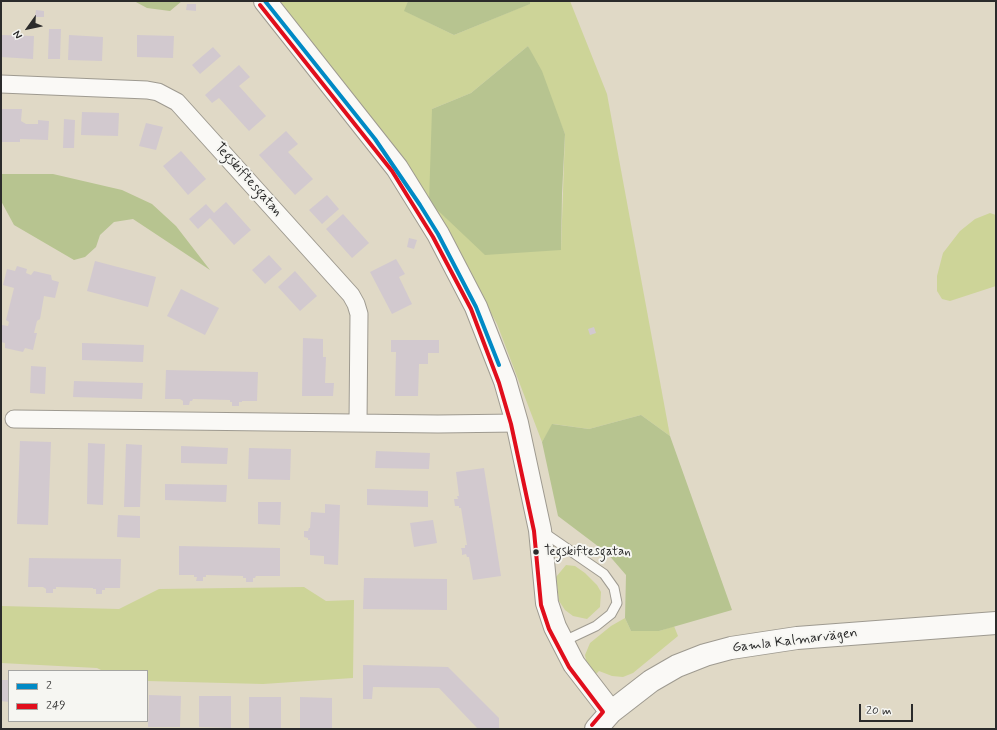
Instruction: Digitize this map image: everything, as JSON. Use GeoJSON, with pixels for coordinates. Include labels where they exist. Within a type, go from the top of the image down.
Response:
{"type":"FeatureCollection","features":[{"type":"Feature","properties":{"kind":"street"},"geometry":{"type":"LineString","coordinates":[[265,1],[397,168],[438,234],[476,307],[505,381],[517,423],[540,530],[547,603],[562,642],[585,679],[611,712]]}},
{"type":"Feature","properties":{"kind":"street","name":"Tegskiftesgatan"},"geometry":{"type":"LineString","coordinates":[[1,84],[147,90],[163,94],[177,102],[346,290],[356,304],[359,314],[358,423]]}},
{"type":"Feature","properties":{"kind":"street"},"geometry":{"type":"LineString","coordinates":[[14,419],[358,423],[517,423]]}},
{"type":"Feature","properties":{"kind":"street","name":"Gamla Kalmarvägen"},"geometry":{"type":"LineString","coordinates":[[596,729],[611,712],[650,681],[677,666],[705,655],[731,648],[797,638],[996,623]]}},
{"type":"Feature","properties":{"kind":"lane"},"geometry":{"type":"LineString","coordinates":[[540,530],[604,574],[614,588],[617,603],[611,614],[596,626],[562,642]]}},
{"type":"Feature","properties":{"kind":"green space"},"geometry":{"type":"Polygon","coordinates":[[[134,1],[182,1],[170,11],[147,8],[134,1]]]}},
{"type":"Feature","properties":{"kind":"green space"},"geometry":{"type":"Polygon","coordinates":[[[276,1],[408,1],[405,11],[454,35],[529,4],[530,1],[570,1],[607,94],[670,436],[641,415],[589,429],[553,424],[542,442],[497,324],[447,234],[276,1]],[[528,46],[471,93],[432,109],[561,250],[565,134],[528,46]]]}},
{"type":"Feature","properties":{"kind":"green space"},"geometry":{"type":"Polygon","coordinates":[[[408,1],[530,1],[530,4],[454,35],[404,11],[408,1]]]}},
{"type":"Feature","properties":{"kind":"green space"},"geometry":{"type":"Polygon","coordinates":[[[528,46],[542,71],[565,134],[561,250],[485,255],[429,202],[432,109],[471,93],[528,46]]]}},
{"type":"Feature","properties":{"kind":"green space"},"geometry":{"type":"Polygon","coordinates":[[[1,174],[53,174],[122,190],[152,204],[176,226],[210,270],[133,219],[114,222],[100,235],[96,247],[85,257],[74,260],[14,225],[1,201],[1,174]]]}},
{"type":"Feature","properties":{"kind":"green space"},"geometry":{"type":"Polygon","coordinates":[[[990,213],[996,215],[996,286],[950,301],[942,299],[937,291],[937,276],[943,253],[960,231],[975,219],[990,213]]]}},
{"type":"Feature","properties":{"kind":"green space"},"geometry":{"type":"Polygon","coordinates":[[[641,415],[670,436],[732,610],[659,631],[631,631],[625,618],[626,575],[607,553],[558,516],[542,442],[552,424],[589,429],[641,415]]]}},
{"type":"Feature","properties":{"kind":"green space"},"geometry":{"type":"Polygon","coordinates":[[[566,565],[575,566],[585,573],[597,585],[601,592],[600,607],[587,619],[573,616],[565,610],[559,601],[556,577],[566,565]]]}},
{"type":"Feature","properties":{"kind":"green space"},"geometry":{"type":"Polygon","coordinates":[[[304,587],[326,601],[354,600],[353,678],[263,684],[148,681],[148,670],[101,670],[97,668],[1,663],[1,606],[119,609],[159,589],[304,587]]]}},
{"type":"Feature","properties":{"kind":"green space"},"geometry":{"type":"Polygon","coordinates":[[[625,618],[631,631],[659,631],[674,626],[678,636],[633,673],[623,677],[612,676],[599,671],[596,674],[587,666],[585,655],[590,643],[611,626],[625,618]]]}},
{"type":"Feature","properties":{"kind":"building"},"geometry":{"type":"Polygon","coordinates":[[[187,4],[196,4],[196,11],[186,10],[187,4]]]}},
{"type":"Feature","properties":{"kind":"building"},"geometry":{"type":"Polygon","coordinates":[[[36,10],[44,11],[44,17],[35,17],[36,10]]]}},
{"type":"Feature","properties":{"kind":"building"},"geometry":{"type":"Polygon","coordinates":[[[49,29],[61,29],[60,59],[48,59],[49,29]]]}},
{"type":"Feature","properties":{"kind":"building"},"geometry":{"type":"Polygon","coordinates":[[[1,35],[34,36],[33,59],[1,57],[1,35]]]}},
{"type":"Feature","properties":{"kind":"building"},"geometry":{"type":"Polygon","coordinates":[[[69,35],[103,37],[102,61],[68,60],[69,35]]]}},
{"type":"Feature","properties":{"kind":"building"},"geometry":{"type":"Polygon","coordinates":[[[137,35],[174,36],[173,58],[137,57],[137,35]]]}},
{"type":"Feature","properties":{"kind":"building"},"geometry":{"type":"Polygon","coordinates":[[[213,47],[221,56],[200,74],[192,65],[213,47]]]}},
{"type":"Feature","properties":{"kind":"building"},"geometry":{"type":"Polygon","coordinates":[[[239,65],[250,77],[239,86],[266,116],[249,131],[219,98],[212,103],[205,95],[239,65]]]}},
{"type":"Feature","properties":{"kind":"building"},"geometry":{"type":"Polygon","coordinates":[[[1,109],[22,109],[21,121],[26,124],[38,124],[38,120],[49,121],[48,140],[20,139],[20,142],[1,142],[1,109]]]}},
{"type":"Feature","properties":{"kind":"building"},"geometry":{"type":"Polygon","coordinates":[[[82,112],[119,113],[118,136],[81,135],[82,112]]]}},
{"type":"Feature","properties":{"kind":"building"},"geometry":{"type":"Polygon","coordinates":[[[64,119],[75,120],[74,148],[63,148],[64,119]]]}},
{"type":"Feature","properties":{"kind":"building"},"geometry":{"type":"Polygon","coordinates":[[[146,123],[163,127],[156,150],[139,146],[146,123]]]}},
{"type":"Feature","properties":{"kind":"building"},"geometry":{"type":"Polygon","coordinates":[[[286,131],[298,144],[288,152],[313,179],[295,195],[259,155],[286,131]]]}},
{"type":"Feature","properties":{"kind":"building"},"geometry":{"type":"Polygon","coordinates":[[[181,151],[206,179],[188,195],[163,166],[181,151]]]}},
{"type":"Feature","properties":{"kind":"building"},"geometry":{"type":"Polygon","coordinates":[[[327,195],[339,209],[322,224],[309,210],[327,195]]]}},
{"type":"Feature","properties":{"kind":"building"},"geometry":{"type":"Polygon","coordinates":[[[226,202],[251,230],[234,245],[210,218],[198,229],[189,219],[206,204],[214,213],[226,202]]]}},
{"type":"Feature","properties":{"kind":"building"},"geometry":{"type":"Polygon","coordinates":[[[343,214],[369,243],[352,258],[326,229],[343,214]]]}},
{"type":"Feature","properties":{"kind":"building"},"geometry":{"type":"Polygon","coordinates":[[[409,238],[417,240],[414,249],[407,247],[409,238]]]}},
{"type":"Feature","properties":{"kind":"building"},"geometry":{"type":"Polygon","coordinates":[[[269,255],[282,269],[265,284],[252,270],[269,255]]]}},
{"type":"Feature","properties":{"kind":"building"},"geometry":{"type":"Polygon","coordinates":[[[396,259],[405,274],[399,277],[412,304],[392,314],[370,272],[396,259]]]}},
{"type":"Feature","properties":{"kind":"building"},"geometry":{"type":"Polygon","coordinates":[[[95,261],[156,277],[148,307],[87,291],[95,261]]]}},
{"type":"Feature","properties":{"kind":"building"},"geometry":{"type":"Polygon","coordinates":[[[17,266],[27,269],[26,273],[31,275],[34,271],[51,275],[52,280],[59,282],[55,298],[44,296],[40,319],[37,321],[34,333],[37,333],[33,350],[25,348],[23,352],[5,348],[5,343],[1,342],[1,327],[2,325],[8,326],[9,322],[6,320],[14,288],[3,285],[7,269],[15,271],[17,266]]]}},
{"type":"Feature","properties":{"kind":"building"},"geometry":{"type":"Polygon","coordinates":[[[295,271],[317,296],[300,311],[278,287],[295,271]]]}},
{"type":"Feature","properties":{"kind":"building"},"geometry":{"type":"Polygon","coordinates":[[[181,289],[219,308],[205,335],[167,316],[181,289]]]}},
{"type":"Feature","properties":{"kind":"building"},"geometry":{"type":"Polygon","coordinates":[[[594,327],[596,333],[590,335],[588,329],[594,327]]]}},
{"type":"Feature","properties":{"kind":"building"},"geometry":{"type":"Polygon","coordinates":[[[303,338],[323,339],[323,357],[326,357],[325,383],[334,383],[333,396],[302,396],[303,338]]]}},
{"type":"Feature","properties":{"kind":"building"},"geometry":{"type":"Polygon","coordinates":[[[391,340],[439,340],[439,353],[428,353],[428,364],[419,364],[418,396],[395,396],[396,352],[391,352],[391,340]]]}},
{"type":"Feature","properties":{"kind":"building"},"geometry":{"type":"Polygon","coordinates":[[[82,343],[144,345],[143,362],[82,360],[82,343]]]}},
{"type":"Feature","properties":{"kind":"building"},"geometry":{"type":"Polygon","coordinates":[[[31,366],[46,367],[45,394],[30,393],[31,366]]]}},
{"type":"Feature","properties":{"kind":"building"},"geometry":{"type":"Polygon","coordinates":[[[166,370],[258,372],[257,401],[242,401],[239,402],[239,406],[232,406],[232,402],[230,402],[230,400],[193,399],[190,401],[189,405],[183,405],[183,401],[180,399],[165,399],[166,370]]]}},
{"type":"Feature","properties":{"kind":"building"},"geometry":{"type":"Polygon","coordinates":[[[74,381],[143,383],[142,399],[73,397],[74,381]]]}},
{"type":"Feature","properties":{"kind":"building"},"geometry":{"type":"Polygon","coordinates":[[[20,441],[51,442],[48,525],[17,524],[20,441]]]}},
{"type":"Feature","properties":{"kind":"building"},"geometry":{"type":"Polygon","coordinates":[[[88,443],[105,444],[103,505],[87,504],[88,443]]]}},
{"type":"Feature","properties":{"kind":"building"},"geometry":{"type":"Polygon","coordinates":[[[126,444],[142,445],[140,507],[124,507],[126,444]]]}},
{"type":"Feature","properties":{"kind":"building"},"geometry":{"type":"Polygon","coordinates":[[[181,446],[228,448],[227,464],[181,463],[181,446]]]}},
{"type":"Feature","properties":{"kind":"building"},"geometry":{"type":"Polygon","coordinates":[[[249,448],[291,449],[290,480],[248,479],[249,448]]]}},
{"type":"Feature","properties":{"kind":"building"},"geometry":{"type":"Polygon","coordinates":[[[376,451],[430,453],[429,469],[375,468],[376,451]]]}},
{"type":"Feature","properties":{"kind":"building"},"geometry":{"type":"Polygon","coordinates":[[[484,468],[501,576],[473,580],[469,557],[467,557],[466,554],[462,555],[461,548],[465,548],[465,545],[467,545],[461,508],[459,508],[459,506],[455,506],[454,499],[458,499],[457,496],[459,496],[456,472],[484,468]]]}},
{"type":"Feature","properties":{"kind":"building"},"geometry":{"type":"Polygon","coordinates":[[[165,484],[227,485],[226,502],[165,500],[165,484]]]}},
{"type":"Feature","properties":{"kind":"building"},"geometry":{"type":"Polygon","coordinates":[[[367,489],[428,491],[428,507],[367,505],[367,489]]]}},
{"type":"Feature","properties":{"kind":"building"},"geometry":{"type":"Polygon","coordinates":[[[258,502],[281,502],[280,525],[258,524],[258,502]]]}},
{"type":"Feature","properties":{"kind":"building"},"geometry":{"type":"Polygon","coordinates":[[[325,504],[340,505],[338,565],[324,564],[324,556],[310,555],[310,540],[304,537],[304,531],[308,531],[310,528],[311,512],[325,513],[325,504]]]}},
{"type":"Feature","properties":{"kind":"building"},"geometry":{"type":"Polygon","coordinates":[[[118,515],[140,516],[140,538],[117,537],[118,515]]]}},
{"type":"Feature","properties":{"kind":"building"},"geometry":{"type":"Polygon","coordinates":[[[433,520],[437,543],[414,547],[410,523],[433,520]]]}},
{"type":"Feature","properties":{"kind":"building"},"geometry":{"type":"Polygon","coordinates":[[[179,546],[280,548],[280,576],[256,576],[253,578],[253,582],[246,582],[246,578],[243,578],[243,576],[206,575],[206,577],[203,577],[203,581],[196,581],[197,577],[194,577],[194,575],[179,575],[179,546]]]}},
{"type":"Feature","properties":{"kind":"building"},"geometry":{"type":"Polygon","coordinates":[[[29,558],[121,559],[120,588],[105,588],[105,590],[102,590],[102,594],[96,594],[96,589],[93,588],[56,587],[56,589],[53,589],[53,593],[46,593],[46,589],[43,587],[28,587],[29,558]]]}},
{"type":"Feature","properties":{"kind":"building"},"geometry":{"type":"Polygon","coordinates":[[[364,578],[447,579],[447,610],[363,609],[364,578]]]}},
{"type":"Feature","properties":{"kind":"building"},"geometry":{"type":"Polygon","coordinates":[[[363,665],[448,667],[499,718],[499,729],[478,729],[439,688],[373,687],[372,699],[363,699],[363,665]]]}},
{"type":"Feature","properties":{"kind":"building"},"geometry":{"type":"Polygon","coordinates":[[[1,680],[8,680],[8,702],[1,701],[1,680]]]}},
{"type":"Feature","properties":{"kind":"building"},"geometry":{"type":"Polygon","coordinates":[[[149,695],[181,696],[180,727],[148,727],[149,695]]]}},
{"type":"Feature","properties":{"kind":"building"},"geometry":{"type":"Polygon","coordinates":[[[199,696],[231,696],[231,728],[199,727],[199,696]]]}},
{"type":"Feature","properties":{"kind":"building"},"geometry":{"type":"Polygon","coordinates":[[[249,697],[281,697],[281,728],[249,728],[249,697]]]}},
{"type":"Feature","properties":{"kind":"building"},"geometry":{"type":"Polygon","coordinates":[[[300,697],[332,698],[332,729],[300,728],[300,697]]]}},
{"type":"Feature","properties":{"kind":"transit line","name":"2"},"geometry":{"type":"LineString","coordinates":[[265,1],[375,139],[420,205],[438,234],[476,307],[499,365]]}},
{"type":"Feature","properties":{"kind":"transit line","name":"249"},"geometry":{"type":"LineString","coordinates":[[260,5],[392,171],[433,237],[471,309],[499,383],[511,424],[534,531],[541,605],[549,629],[569,667],[603,712],[592,725]]}},
{"type":"Feature","properties":{"kind":"place","name":"Tegskiftesgatan"},"geometry":{"type":"Point","coordinates":[536,552]}}]}
